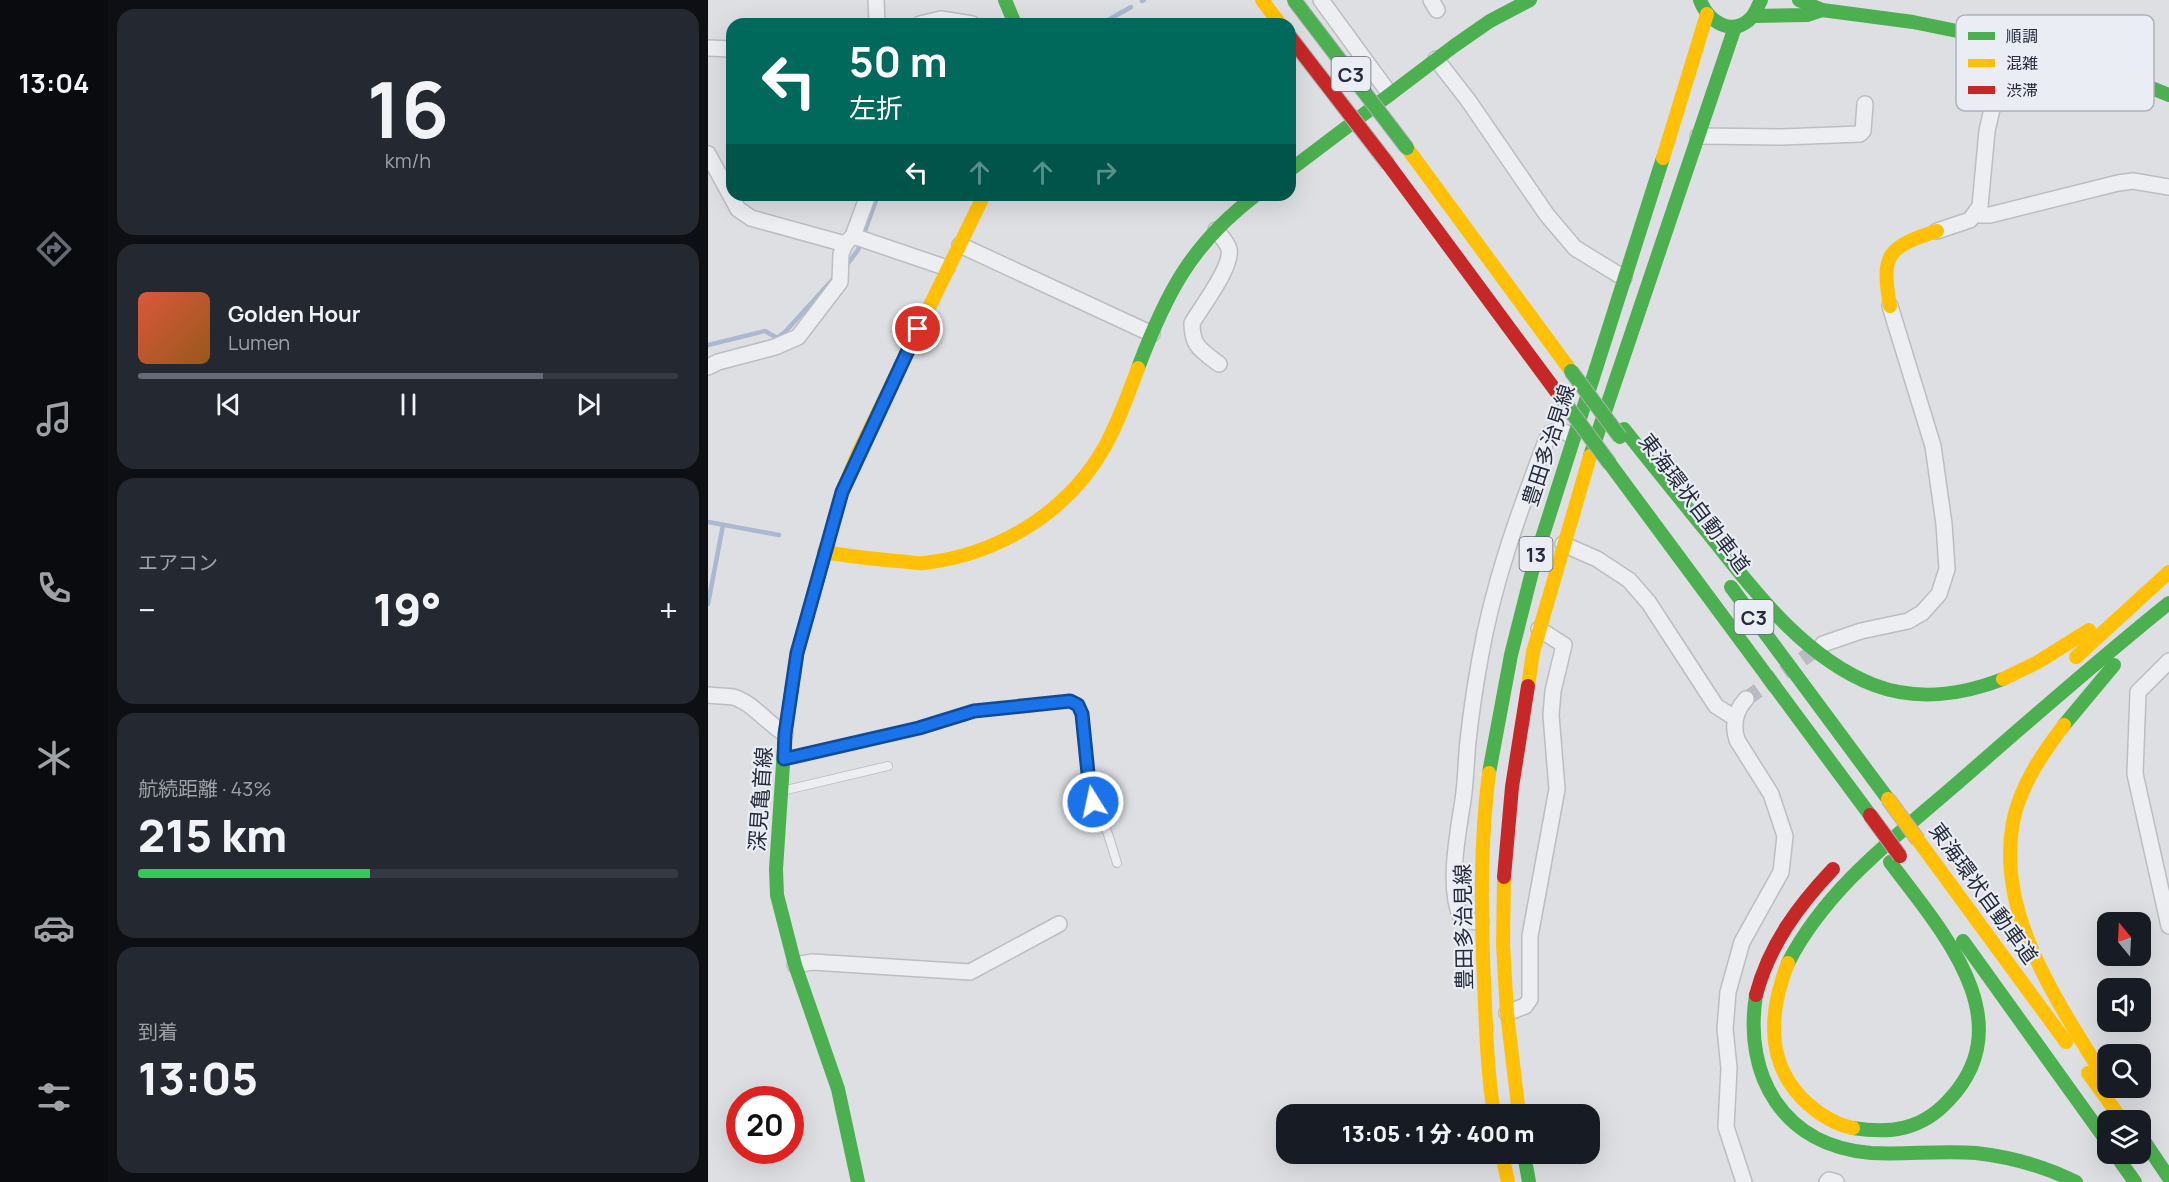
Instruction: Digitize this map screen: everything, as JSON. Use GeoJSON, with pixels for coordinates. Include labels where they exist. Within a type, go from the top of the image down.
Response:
{"type":"FeatureCollection","features":[{"type":"Feature","properties":{"kind":"main road"},"geometry":{"type":"LineString","coordinates":[[1005,0],[1012,18]]}},
{"type":"Feature","properties":{"kind":"main road"},"geometry":{"type":"LineString","coordinates":[[1262,0],[1276,18]]}},
{"type":"Feature","properties":{"kind":"main road","name":"東海環状自動車道"},"geometry":{"type":"LineString","coordinates":[[1294,0],[1407,148],[1558,354],[1622,433],[1704,551]]}},
{"type":"Feature","properties":{"kind":"main road"},"geometry":{"type":"LineString","coordinates":[[1296,165],[1389,93],[1481,26],[1530,0]]}},
{"type":"Feature","properties":{"kind":"main road"},"geometry":{"type":"LineString","coordinates":[[1700,0],[1702,8],[1714,22],[1735,27],[1754,16],[1807,15],[1822,10]]}},
{"type":"Feature","properties":{"kind":"main road"},"geometry":{"type":"LineString","coordinates":[[1754,16],[1761,0]]}},
{"type":"Feature","properties":{"kind":"main road"},"geometry":{"type":"LineString","coordinates":[[1799,0],[1822,10],[1913,22],[1956,31]]}},
{"type":"Feature","properties":{"kind":"main road","name":"豊田多治見線"},"geometry":{"type":"LineString","coordinates":[[1493,1104],[1487,1040],[1481,922],[1486,802],[1492,752],[1504,687],[1529,579],[1558,480],[1671,136],[1707,14]]}},
{"type":"Feature","properties":{"kind":"main road","name":"豊田多治見線"},"geometry":{"type":"LineString","coordinates":[[1518,1104],[1507,1013],[1503,944],[1507,830],[1533,652],[1588,460],[1735,27]]}},
{"type":"Feature","properties":{"kind":"main road","name":"東海環状自動車道"},"geometry":{"type":"LineString","coordinates":[[1296,45],[1388,164],[1731,627],[1865,819],[2097,1128]]}},
{"type":"Feature","properties":{"kind":"main road"},"geometry":{"type":"LineString","coordinates":[[2154,89],[2169,95]]}},
{"type":"Feature","properties":{"kind":"main road","name":"深見亀首線"},"geometry":{"type":"LineString","coordinates":[[858,1182],[838,1089],[795,965],[777,895],[776,869],[785,734],[797,653],[842,492],[859,451],[981,201]]}},
{"type":"Feature","properties":{"kind":"main road"},"geometry":{"type":"LineString","coordinates":[[824,552],[878,560],[922,563],[977,552],[1046,517],[1071,495],[1096,463],[1117,422],[1176,280],[1196,252],[1216,230],[1249,201]]}},
{"type":"Feature","properties":{"kind":"main road"},"geometry":{"type":"LineString","coordinates":[[1890,306],[1885,270],[1892,250],[1914,238],[1937,231]]}},
{"type":"Feature","properties":{"kind":"main road"},"geometry":{"type":"LineString","coordinates":[[1622,433],[1802,640],[1841,668],[1879,686],[1902,692],[1943,694],[1985,686],[2025,669],[2052,654],[2153,586]]}},
{"type":"Feature","properties":{"kind":"main road"},"geometry":{"type":"LineString","coordinates":[[2069,663],[2169,572]]}},
{"type":"Feature","properties":{"kind":"main road","name":"東海環状自動車道"},"geometry":{"type":"LineString","coordinates":[[1725,579],[2115,1110]]}},
{"type":"Feature","properties":{"kind":"main road"},"geometry":{"type":"LineString","coordinates":[[1895,859],[1964,972],[1975,1000],[1979,1021],[1979,1041],[1966,1081],[1954,1098],[1939,1112],[1905,1129],[1886,1133],[1867,1132],[1848,1128],[1813,1111],[1788,1082],[1779,1064],[1773,1038],[1774,1008],[1779,987],[1798,946],[1826,904],[1858,870],[2092,666],[2169,603]]}},
{"type":"Feature","properties":{"kind":"main road"},"geometry":{"type":"LineString","coordinates":[[2097,1064],[2029,943],[2014,899],[2010,840],[2019,802],[2027,782],[2049,745],[2119,658],[2169,603]]}},
{"type":"Feature","properties":{"kind":"main road"},"geometry":{"type":"LineString","coordinates":[[1870,836],[1905,806]]}},
{"type":"Feature","properties":{"kind":"main road"},"geometry":{"type":"LineString","coordinates":[[1845,857],[1796,912],[1772,952],[1759,984],[1752,1034],[1759,1068],[1773,1098],[1794,1123],[1820,1141],[1836,1147],[1872,1154],[1969,1153],[2003,1157],[2035,1164],[2076,1182]]}},
{"type":"Feature","properties":{"kind":"main road"},"geometry":{"type":"LineString","coordinates":[[2151,1151],[2169,1178]]}},
{"type":"Feature","properties":{"kind":"main road"},"geometry":{"type":"LineString","coordinates":[[2151,1162],[2165,1182]]}},
{"type":"Feature","properties":{"kind":"main road"},"geometry":{"type":"LineString","coordinates":[[1504,1164],[1508,1182]]}},
{"type":"Feature","properties":{"kind":"main road"},"geometry":{"type":"LineString","coordinates":[[1526,1164],[1529,1182]]}},
{"type":"Feature","properties":{"kind":"main road"},"geometry":{"type":"LineString","coordinates":[[2122,1164],[2135,1182]]}},
{"type":"Feature","properties":{"kind":"street"},"geometry":{"type":"LineString","coordinates":[[876,0],[877,18]]}},
{"type":"Feature","properties":{"kind":"street"},"geometry":{"type":"LineString","coordinates":[[1321,0],[1389,93]]}},
{"type":"Feature","properties":{"kind":"street"},"geometry":{"type":"LineString","coordinates":[[708,48],[726,49]]}},
{"type":"Feature","properties":{"kind":"street"},"geometry":{"type":"LineString","coordinates":[[1436,59],[1468,100],[1547,215],[1575,248],[1624,278]]}},
{"type":"Feature","properties":{"kind":"street"},"geometry":{"type":"LineString","coordinates":[[1698,136],[1782,137],[1860,134],[1863,131],[1865,104]]}},
{"type":"Feature","properties":{"kind":"street"},"geometry":{"type":"LineString","coordinates":[[1937,231],[1963,223],[1975,215],[1980,206],[1987,131],[1992,111]]}},
{"type":"Feature","properties":{"kind":"street"},"geometry":{"type":"LineString","coordinates":[[708,154],[726,187]]}},
{"type":"Feature","properties":{"kind":"street"},"geometry":{"type":"LineString","coordinates":[[1975,215],[1990,215],[2118,183],[2133,181],[2169,187]]}},
{"type":"Feature","properties":{"kind":"street"},"geometry":{"type":"LineString","coordinates":[[734,201],[738,209],[751,218],[853,242],[947,268]]}},
{"type":"Feature","properties":{"kind":"street"},"geometry":{"type":"LineString","coordinates":[[708,368],[718,362],[775,347],[798,337],[840,282],[866,201]]}},
{"type":"Feature","properties":{"kind":"street"},"geometry":{"type":"LineString","coordinates":[[1216,230],[1228,246],[1230,259],[1192,323],[1192,333],[1195,346],[1219,364]]}},
{"type":"Feature","properties":{"kind":"street"},"geometry":{"type":"LineString","coordinates":[[960,245],[1152,334]]}},
{"type":"Feature","properties":{"kind":"street"},"geometry":{"type":"LineString","coordinates":[[1823,644],[1851,634],[1908,621],[1922,613],[1939,594],[1947,569],[1944,524],[1933,446],[1905,362],[1890,306]]}},
{"type":"Feature","properties":{"kind":"street"},"geometry":{"type":"LineString","coordinates":[[1481,922],[1461,918],[1458,912],[1455,886],[1456,841],[1464,797],[1468,738],[1479,659],[1494,592],[1517,516],[1546,441],[1550,433],[1560,430],[1573,436]]}},
{"type":"Feature","properties":{"kind":"street"},"geometry":{"type":"LineString","coordinates":[[1563,544],[1597,559],[1629,580],[1649,603],[1716,706],[1735,718]]}},
{"type":"Feature","properties":{"kind":"street"},"geometry":{"type":"LineString","coordinates":[[1507,1013],[1525,1006],[1530,999],[1530,936],[1557,789],[1551,715],[1553,691],[1564,645],[1539,629]]}},
{"type":"Feature","properties":{"kind":"street"},"geometry":{"type":"LineString","coordinates":[[2169,661],[2138,692],[2135,774],[2169,926]]}},
{"type":"Feature","properties":{"kind":"street"},"geometry":{"type":"LineString","coordinates":[[708,695],[732,697],[744,702],[774,728],[785,734]]}},
{"type":"Feature","properties":{"kind":"street"},"geometry":{"type":"LineString","coordinates":[[1744,1182],[1726,1128],[1730,1068],[1725,1029],[1728,992],[1742,942],[1781,872],[1785,836],[1771,794],[1737,740],[1734,731],[1739,706],[1746,699]]}},
{"type":"Feature","properties":{"kind":"street"},"geometry":{"type":"LineString","coordinates":[[795,965],[812,962],[970,972],[1059,924]]}},
{"type":"Feature","properties":{"kind":"street"},"geometry":{"type":"LineString","coordinates":[[1827,1182],[1829,1180],[1836,1182]]}},
{"type":"Feature","properties":{"kind":"lane"},"geometry":{"type":"LineString","coordinates":[[784,759],[919,728],[974,711],[1070,701],[1078,705],[1082,714],[1090,793],[1108,834],[1117,863]]}},
{"type":"Feature","properties":{"kind":"lane"},"geometry":{"type":"LineString","coordinates":[[781,791],[888,766]]}},
{"type":"Feature","properties":{"kind":"waterway"},"geometry":{"type":"LineString","coordinates":[[1112,18],[1131,7]]}},
{"type":"Feature","properties":{"kind":"waterway"},"geometry":{"type":"LineString","coordinates":[[846,266],[858,250],[876,201]]}},
{"type":"Feature","properties":{"kind":"waterway"},"geometry":{"type":"LineString","coordinates":[[708,345],[765,331],[777,338],[834,278]]}},
{"type":"Feature","properties":{"kind":"waterway"},"geometry":{"type":"LineString","coordinates":[[708,522],[779,535]]}},
{"type":"Feature","properties":{"kind":"waterway"},"geometry":{"type":"LineString","coordinates":[[708,604],[723,525]]}},
{"type":"Feature","properties":{"kind":"tunnel"},"geometry":{"type":"LineString","coordinates":[[1746,699],[1821,646]]}},
{"type":"Feature","properties":{"kind":"traffic: fast"},"geometry":{"type":"LineString","coordinates":[[1005,0],[1012,18]]}},
{"type":"Feature","properties":{"kind":"traffic: fast"},"geometry":{"type":"LineString","coordinates":[[1294,0],[1407,148]]}},
{"type":"Feature","properties":{"kind":"traffic: fast"},"geometry":{"type":"LineString","coordinates":[[1296,165],[1454,46],[1490,21],[1530,0]]}},
{"type":"Feature","properties":{"kind":"traffic: fast"},"geometry":{"type":"LineString","coordinates":[[1700,0],[1715,21],[1729,27],[1745,23],[1753,15],[1761,0]]}},
{"type":"Feature","properties":{"kind":"traffic: fast"},"geometry":{"type":"LineString","coordinates":[[1799,0],[1822,10],[1913,22],[1956,31]]}},
{"type":"Feature","properties":{"kind":"traffic: fast"},"geometry":{"type":"LineString","coordinates":[[1754,16],[1807,15],[1822,10]]}},
{"type":"Feature","properties":{"kind":"traffic: fast"},"geometry":{"type":"LineString","coordinates":[[1590,456],[1735,27]]}},
{"type":"Feature","properties":{"kind":"traffic: fast"},"geometry":{"type":"LineString","coordinates":[[2154,89],[2169,95]]}},
{"type":"Feature","properties":{"kind":"traffic: fast"},"geometry":{"type":"LineString","coordinates":[[1489,773],[1511,655],[1535,560],[1663,158]]}},
{"type":"Feature","properties":{"kind":"traffic: fast"},"geometry":{"type":"LineString","coordinates":[[1138,368],[1159,317],[1183,272],[1214,232],[1248,201]]}},
{"type":"Feature","properties":{"kind":"traffic: fast"},"geometry":{"type":"LineString","coordinates":[[1571,371],[1620,437]]}},
{"type":"Feature","properties":{"kind":"traffic: fast"},"geometry":{"type":"LineString","coordinates":[[1561,398],[1610,464]]}},
{"type":"Feature","properties":{"kind":"traffic: fast"},"geometry":{"type":"LineString","coordinates":[[1624,429],[1767,605],[1806,643],[1827,659],[1850,674],[1874,685],[1906,693],[1955,692],[2003,679]]}},
{"type":"Feature","properties":{"kind":"traffic: fast"},"geometry":{"type":"LineString","coordinates":[[1610,464],[1870,815]]}},
{"type":"Feature","properties":{"kind":"traffic: fast"},"geometry":{"type":"LineString","coordinates":[[828,543],[797,653],[785,734],[776,869],[777,895],[795,965],[838,1089],[858,1182]]}},
{"type":"Feature","properties":{"kind":"traffic: fast"},"geometry":{"type":"LineString","coordinates":[[1731,587],[1888,799]]}},
{"type":"Feature","properties":{"kind":"traffic: fast"},"geometry":{"type":"LineString","coordinates":[[1788,963],[1804,936],[1843,886],[1889,842],[2064,690],[2169,603]]}},
{"type":"Feature","properties":{"kind":"traffic: fast"},"geometry":{"type":"LineString","coordinates":[[2064,725],[2114,665]]}},
{"type":"Feature","properties":{"kind":"traffic: fast"},"geometry":{"type":"LineString","coordinates":[[1853,1128],[1867,1130],[1904,1128],[1938,1111],[1970,1071],[1978,1039],[1977,1008],[1967,977],[1951,946],[1931,916],[1890,862]]}},
{"type":"Feature","properties":{"kind":"traffic: fast"},"geometry":{"type":"LineString","coordinates":[[1963,941],[2097,1128]]}},
{"type":"Feature","properties":{"kind":"traffic: fast"},"geometry":{"type":"LineString","coordinates":[[1756,995],[1754,1025],[1756,1053],[1764,1079],[1776,1102],[1793,1122],[1814,1137],[1841,1148],[1871,1153],[1950,1152],[1989,1155],[2040,1167],[2076,1182]]}},
{"type":"Feature","properties":{"kind":"traffic: fast"},"geometry":{"type":"LineString","coordinates":[[2151,1151],[2169,1178]]}},
{"type":"Feature","properties":{"kind":"traffic: fast"},"geometry":{"type":"LineString","coordinates":[[1526,1164],[1529,1182]]}},
{"type":"Feature","properties":{"kind":"traffic: fast"},"geometry":{"type":"LineString","coordinates":[[2122,1164],[2135,1182]]}},
{"type":"Feature","properties":{"kind":"traffic: slow"},"geometry":{"type":"LineString","coordinates":[[1262,0],[1276,18]]}},
{"type":"Feature","properties":{"kind":"traffic: slow"},"geometry":{"type":"LineString","coordinates":[[1663,158],[1707,14]]}},
{"type":"Feature","properties":{"kind":"traffic: slow"},"geometry":{"type":"LineString","coordinates":[[1407,148],[1571,371]]}},
{"type":"Feature","properties":{"kind":"traffic: slow"},"geometry":{"type":"LineString","coordinates":[[828,543],[842,492],[859,451],[981,201]]}},
{"type":"Feature","properties":{"kind":"traffic: slow"},"geometry":{"type":"LineString","coordinates":[[1890,306],[1887,275],[1891,255],[1907,242],[1937,231]]}},
{"type":"Feature","properties":{"kind":"traffic: slow"},"geometry":{"type":"LineString","coordinates":[[824,552],[924,563],[978,551],[1028,527],[1071,492],[1089,471],[1114,429],[1138,368]]}},
{"type":"Feature","properties":{"kind":"traffic: slow"},"geometry":{"type":"LineString","coordinates":[[1528,686],[1533,652],[1590,456]]}},
{"type":"Feature","properties":{"kind":"traffic: slow"},"geometry":{"type":"LineString","coordinates":[[2076,657],[2169,572]]}},
{"type":"Feature","properties":{"kind":"traffic: slow"},"geometry":{"type":"LineString","coordinates":[[2003,679],[2038,662],[2089,630]]}},
{"type":"Feature","properties":{"kind":"traffic: slow"},"geometry":{"type":"LineString","coordinates":[[2064,725],[2026,783],[2013,822],[2010,857],[2014,892],[2023,926],[2036,960],[2097,1066]]}},
{"type":"Feature","properties":{"kind":"traffic: slow"},"geometry":{"type":"LineString","coordinates":[[1489,773],[1483,851],[1482,930],[1487,1048],[1493,1104]]}},
{"type":"Feature","properties":{"kind":"traffic: slow"},"geometry":{"type":"LineString","coordinates":[[1888,799],[1918,840]]}},
{"type":"Feature","properties":{"kind":"traffic: slow"},"geometry":{"type":"LineString","coordinates":[[1918,840],[2066,1042]]}},
{"type":"Feature","properties":{"kind":"traffic: slow"},"geometry":{"type":"LineString","coordinates":[[1504,877],[1503,944],[1507,1013],[1518,1104]]}},
{"type":"Feature","properties":{"kind":"traffic: slow"},"geometry":{"type":"LineString","coordinates":[[1788,963],[1781,982],[1774,1020],[1774,1038],[1784,1073],[1794,1089],[1823,1116],[1853,1128]]}},
{"type":"Feature","properties":{"kind":"traffic: slow"},"geometry":{"type":"LineString","coordinates":[[2088,1073],[2115,1110]]}},
{"type":"Feature","properties":{"kind":"traffic: slow"},"geometry":{"type":"LineString","coordinates":[[1504,1164],[1508,1182]]}},
{"type":"Feature","properties":{"kind":"traffic: jam"},"geometry":{"type":"LineString","coordinates":[[1296,45],[1388,164]]}},
{"type":"Feature","properties":{"kind":"traffic: jam"},"geometry":{"type":"LineString","coordinates":[[1388,164],[1561,398]]}},
{"type":"Feature","properties":{"kind":"traffic: jam"},"geometry":{"type":"LineString","coordinates":[[1504,877],[1512,787],[1528,686]]}},
{"type":"Feature","properties":{"kind":"traffic: jam"},"geometry":{"type":"LineString","coordinates":[[1870,815],[1900,856]]}},
{"type":"Feature","properties":{"kind":"traffic: jam"},"geometry":{"type":"LineString","coordinates":[[1756,995],[1769,959],[1786,927],[1833,869]]}},
{"type":"Feature","properties":{"kind":"route"},"geometry":{"type":"LineString","coordinates":[[918,329],[859,451],[842,492],[797,653],[785,734],[784,759],[919,728],[974,711],[1070,701],[1078,705],[1082,714],[1090,793],[1093,802]]}}]}
